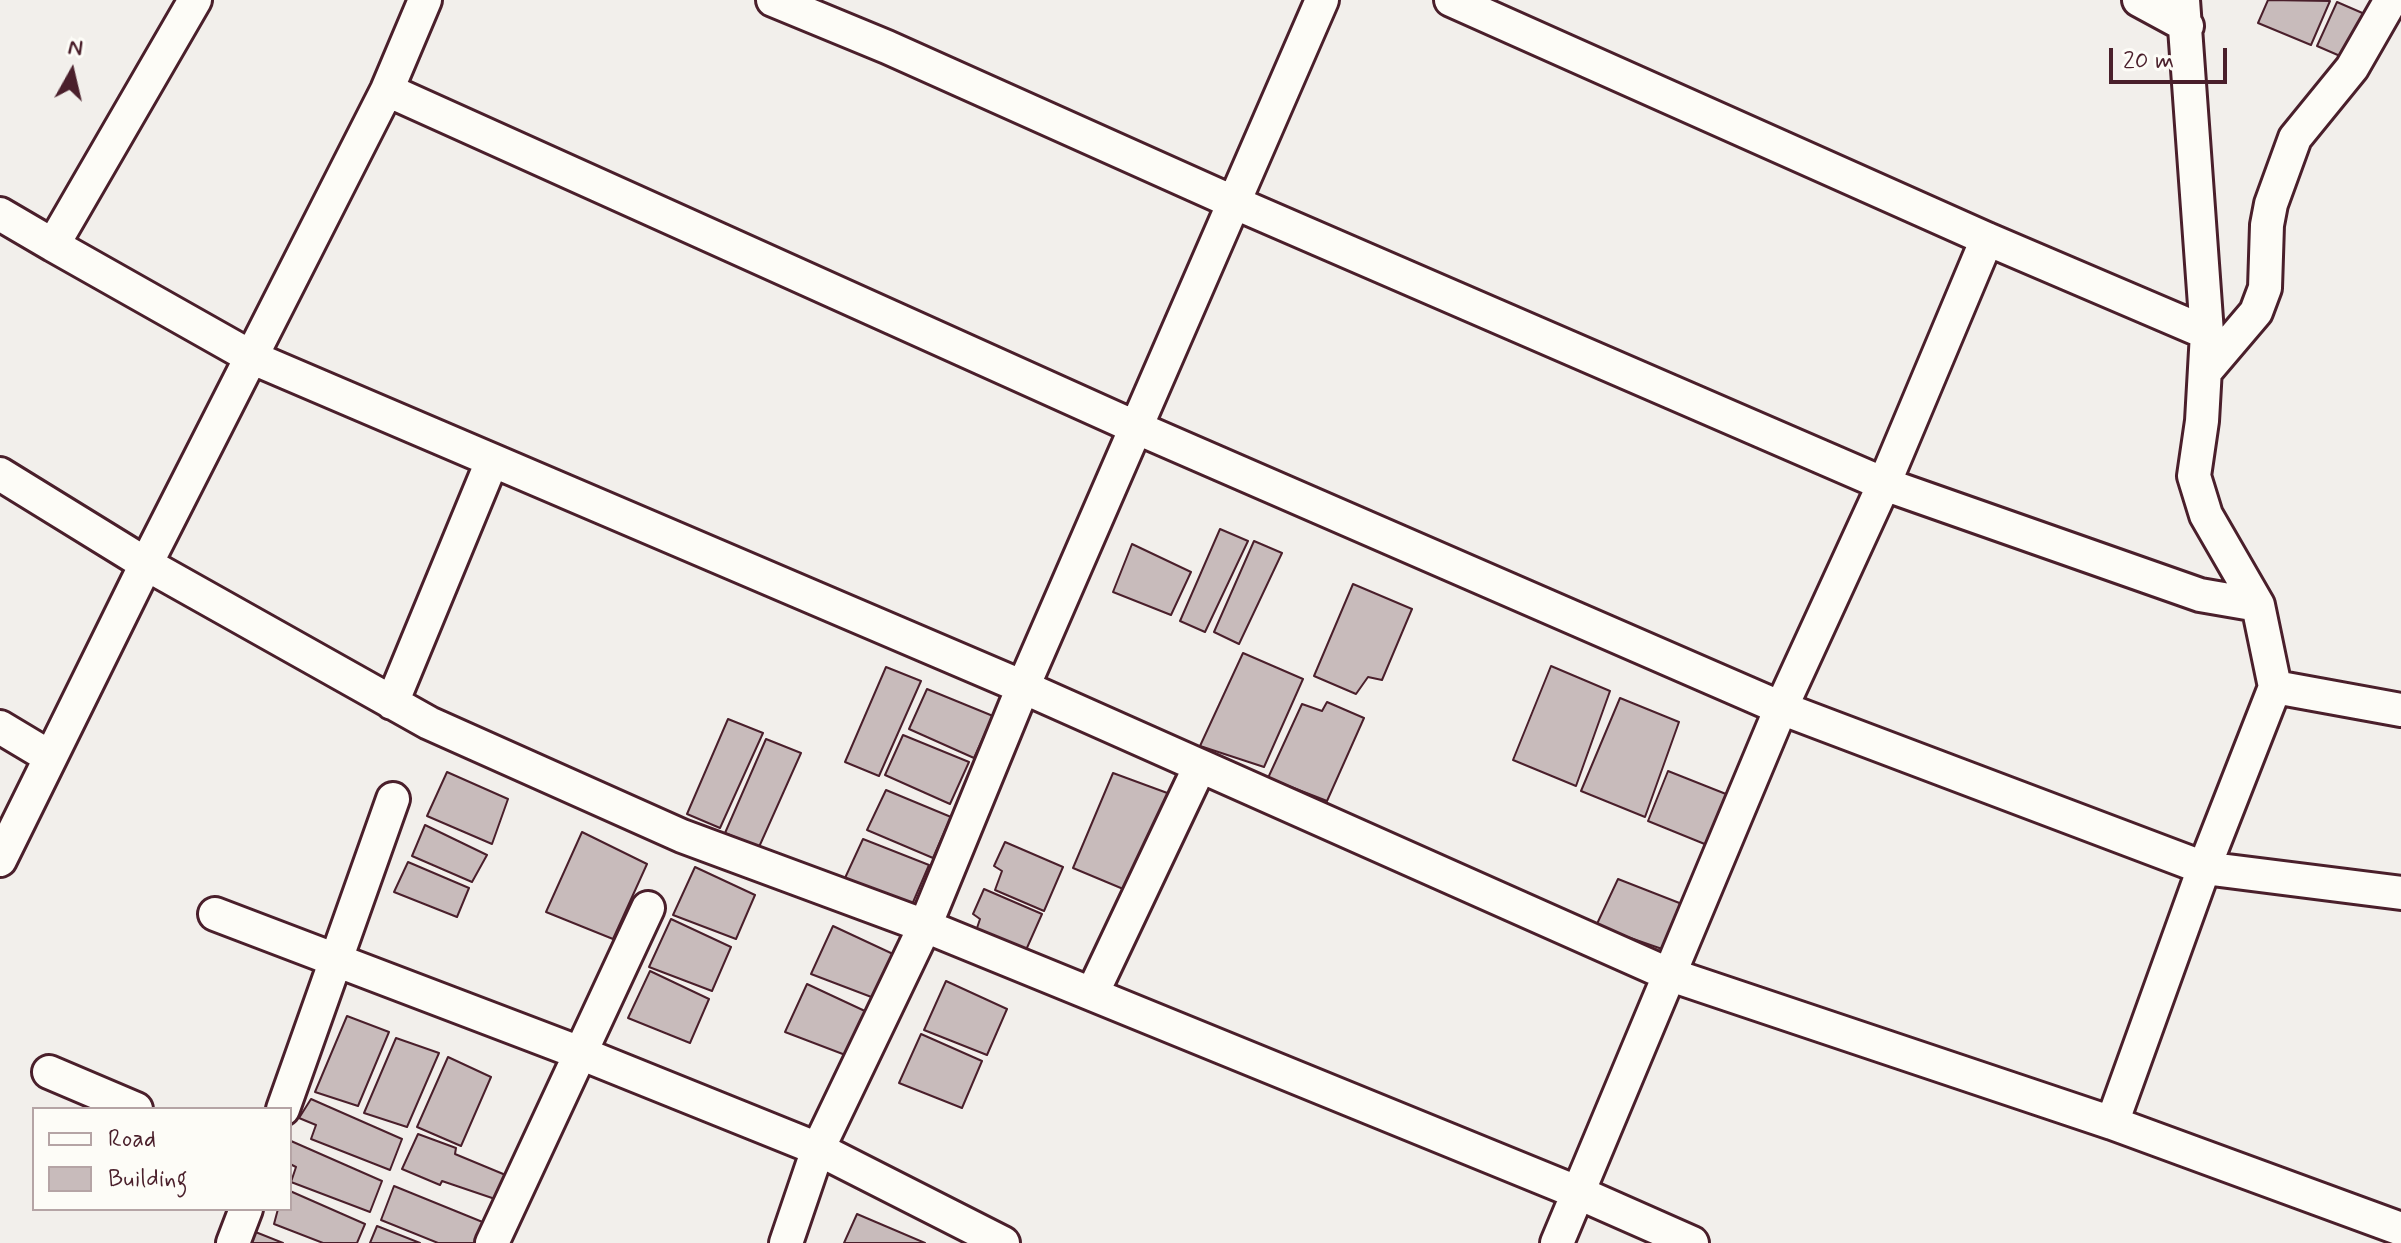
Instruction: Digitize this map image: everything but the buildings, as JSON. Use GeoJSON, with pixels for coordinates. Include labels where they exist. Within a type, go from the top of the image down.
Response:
{"type":"FeatureCollection","features":[{"type":"Feature","properties":{"kind":"street"},"geometry":{"type":"LineString","coordinates":[[53,245],[195,0]]}},
{"type":"Feature","properties":{"kind":"street"},"geometry":{"type":"LineString","coordinates":[[0,860],[146,564],[387,90],[425,0]]}},
{"type":"Feature","properties":{"kind":"street"},"geometry":{"type":"LineString","coordinates":[[773,0],[887,47],[1233,202],[1884,484],[2200,595],[2258,605]]}},
{"type":"Feature","properties":{"kind":"street"},"geometry":{"type":"LineString","coordinates":[[786,1243],[818,1149],[925,926],[1023,687],[1322,0]]}},
{"type":"Feature","properties":{"kind":"street"},"geometry":{"type":"LineString","coordinates":[[1451,0],[1987,239],[2207,333]]}},
{"type":"Feature","properties":{"kind":"street"},"geometry":{"type":"LineString","coordinates":[[2112,1123],[2204,868],[2275,687],[2258,605],[2206,515],[2194,476],[2202,421],[2207,333],[2185,13],[2139,0]]}},
{"type":"Feature","properties":{"kind":"street"},"geometry":{"type":"LineString","coordinates":[[2205,372],[2256,312],[2265,288],[2269,214],[2295,138],[2352,68],[2391,0]]}},
{"type":"Feature","properties":{"kind":"street"},"geometry":{"type":"LineString","coordinates":[[387,90],[1135,427],[1781,708],[2204,868],[2401,893]]}},
{"type":"Feature","properties":{"kind":"street"},"geometry":{"type":"LineString","coordinates":[[0,214],[253,358],[1023,687],[1668,974],[2112,1123],[2401,1229]]}},
{"type":"Feature","properties":{"kind":"street"},"geometry":{"type":"LineString","coordinates":[[1557,1243],[1781,708],[1884,484],[1987,239]]}},
{"type":"Feature","properties":{"kind":"street"},"geometry":{"type":"LineString","coordinates":[[392,703],[492,461]]}},
{"type":"Feature","properties":{"kind":"street"},"geometry":{"type":"LineString","coordinates":[[0,474],[146,564],[429,723],[682,836],[925,926],[1579,1193],[1692,1243]]}},
{"type":"Feature","properties":{"kind":"street"},"geometry":{"type":"LineString","coordinates":[[2275,687],[2401,710]]}},
{"type":"Feature","properties":{"kind":"street"},"geometry":{"type":"LineString","coordinates":[[0,727],[50,757]]}},
{"type":"Feature","properties":{"kind":"street"},"geometry":{"type":"LineString","coordinates":[[1092,994],[1200,766]]}},
{"type":"Feature","properties":{"kind":"street"},"geometry":{"type":"LineString","coordinates":[[284,1107],[393,799]]}},
{"type":"Feature","properties":{"kind":"street"},"geometry":{"type":"LineString","coordinates":[[492,1243],[648,908]]}},
{"type":"Feature","properties":{"kind":"street"},"geometry":{"type":"LineString","coordinates":[[215,914],[580,1053],[818,1149],[1003,1243]]}},
{"type":"Feature","properties":{"kind":"street"},"geometry":{"type":"LineString","coordinates":[[49,1072],[131,1107]]}},
{"type":"Feature","properties":{"kind":"street"},"geometry":{"type":"LineString","coordinates":[[233,1243],[245,1211]]}}]}
